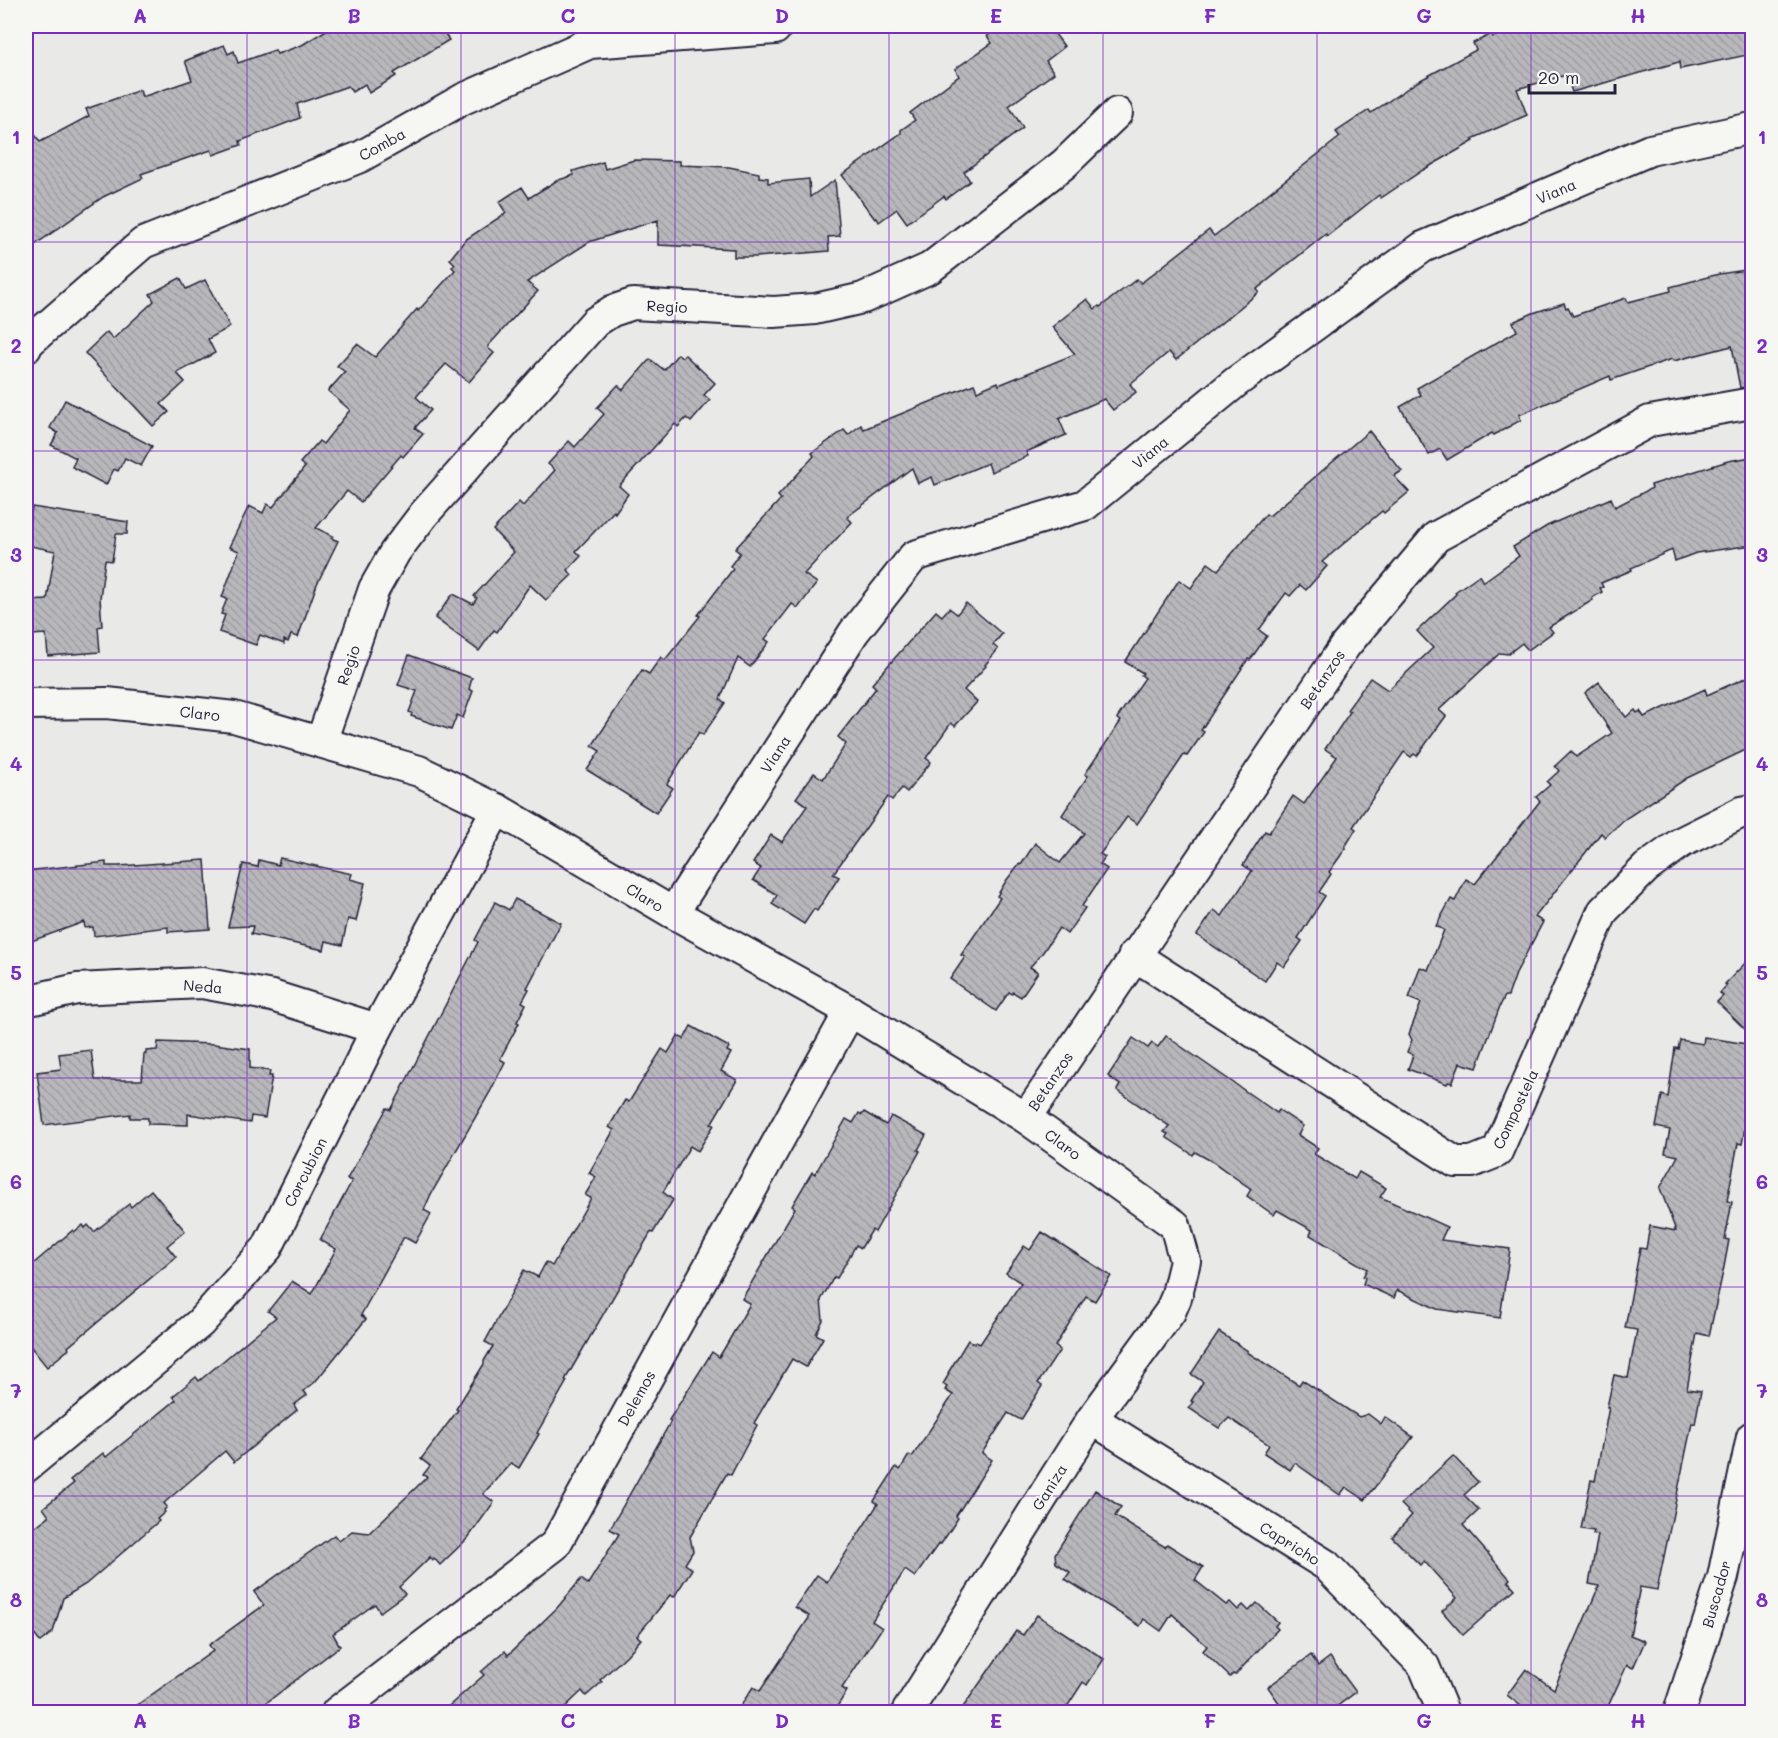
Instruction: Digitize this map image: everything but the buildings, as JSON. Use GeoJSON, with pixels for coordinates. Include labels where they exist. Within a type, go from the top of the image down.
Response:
{"type":"FeatureCollection","features":[{"type":"Feature","properties":{"kind":"street","name":"Comba"},"geometry":{"type":"LineString","coordinates":[[26,348],[28,343],[143,243],[360,157],[463,99],[590,43],[775,29]]}},
{"type":"Feature","properties":{"kind":"street","name":"Regio"},"geometry":{"type":"LineString","coordinates":[[321,742],[374,589],[395,552],[424,514],[595,322],[612,311],[633,304],[774,312],[815,309],[862,298],[930,268],[1064,164],[1117,113]]}},
{"type":"Feature","properties":{"kind":"street","name":"Viana"},"geometry":{"type":"LineString","coordinates":[[673,913],[854,632],[914,556],[1085,505],[1236,382],[1423,247],[1650,150],[1752,128]]}},
{"type":"Feature","properties":{"kind":"street","name":"Betanzos"},"geometry":{"type":"LineString","coordinates":[[1026,1118],[1345,646],[1436,537],[1650,421],[1752,403]]}},
{"type":"Feature","properties":{"kind":"street","name":"Claro"},"geometry":{"type":"LineString","coordinates":[[26,704],[107,703],[234,717],[419,771],[497,809],[673,913],[850,1011],[1026,1118],[1175,1225],[1185,1261]]}},
{"type":"Feature","properties":{"kind":"street","name":"Corcubion"},"geometry":{"type":"LineString","coordinates":[[26,1467],[200,1323],[267,1248],[376,1029],[497,809]]}},
{"type":"Feature","properties":{"kind":"street","name":"Compostela"},"geometry":{"type":"LineString","coordinates":[[1134,955],[1455,1162],[1472,1162],[1497,1152],[1603,911],[1646,868],[1682,842],[1742,812],[1752,810]]}},
{"type":"Feature","properties":{"kind":"street","name":"Neda"},"geometry":{"type":"LineString","coordinates":[[26,1001],[76,989],[202,983],[272,996],[376,1029]]}},
{"type":"Feature","properties":{"kind":"street","name":"Delemos"},"geometry":{"type":"LineString","coordinates":[[337,1713],[555,1545],[850,1011]]}},
{"type":"Feature","properties":{"kind":"street","name":"Ganiza"},"geometry":{"type":"LineString","coordinates":[[907,1713],[1092,1419],[1170,1312],[1176,1298],[1185,1261]]}},
{"type":"Feature","properties":{"kind":"street","name":"Capricho"},"geometry":{"type":"LineString","coordinates":[[1092,1419],[1326,1565],[1424,1666],[1443,1713]]}},
{"type":"Feature","properties":{"kind":"street","name":"Buscador"},"geometry":{"type":"LineString","coordinates":[[1678,1713],[1723,1577],[1752,1437]]}}]}
